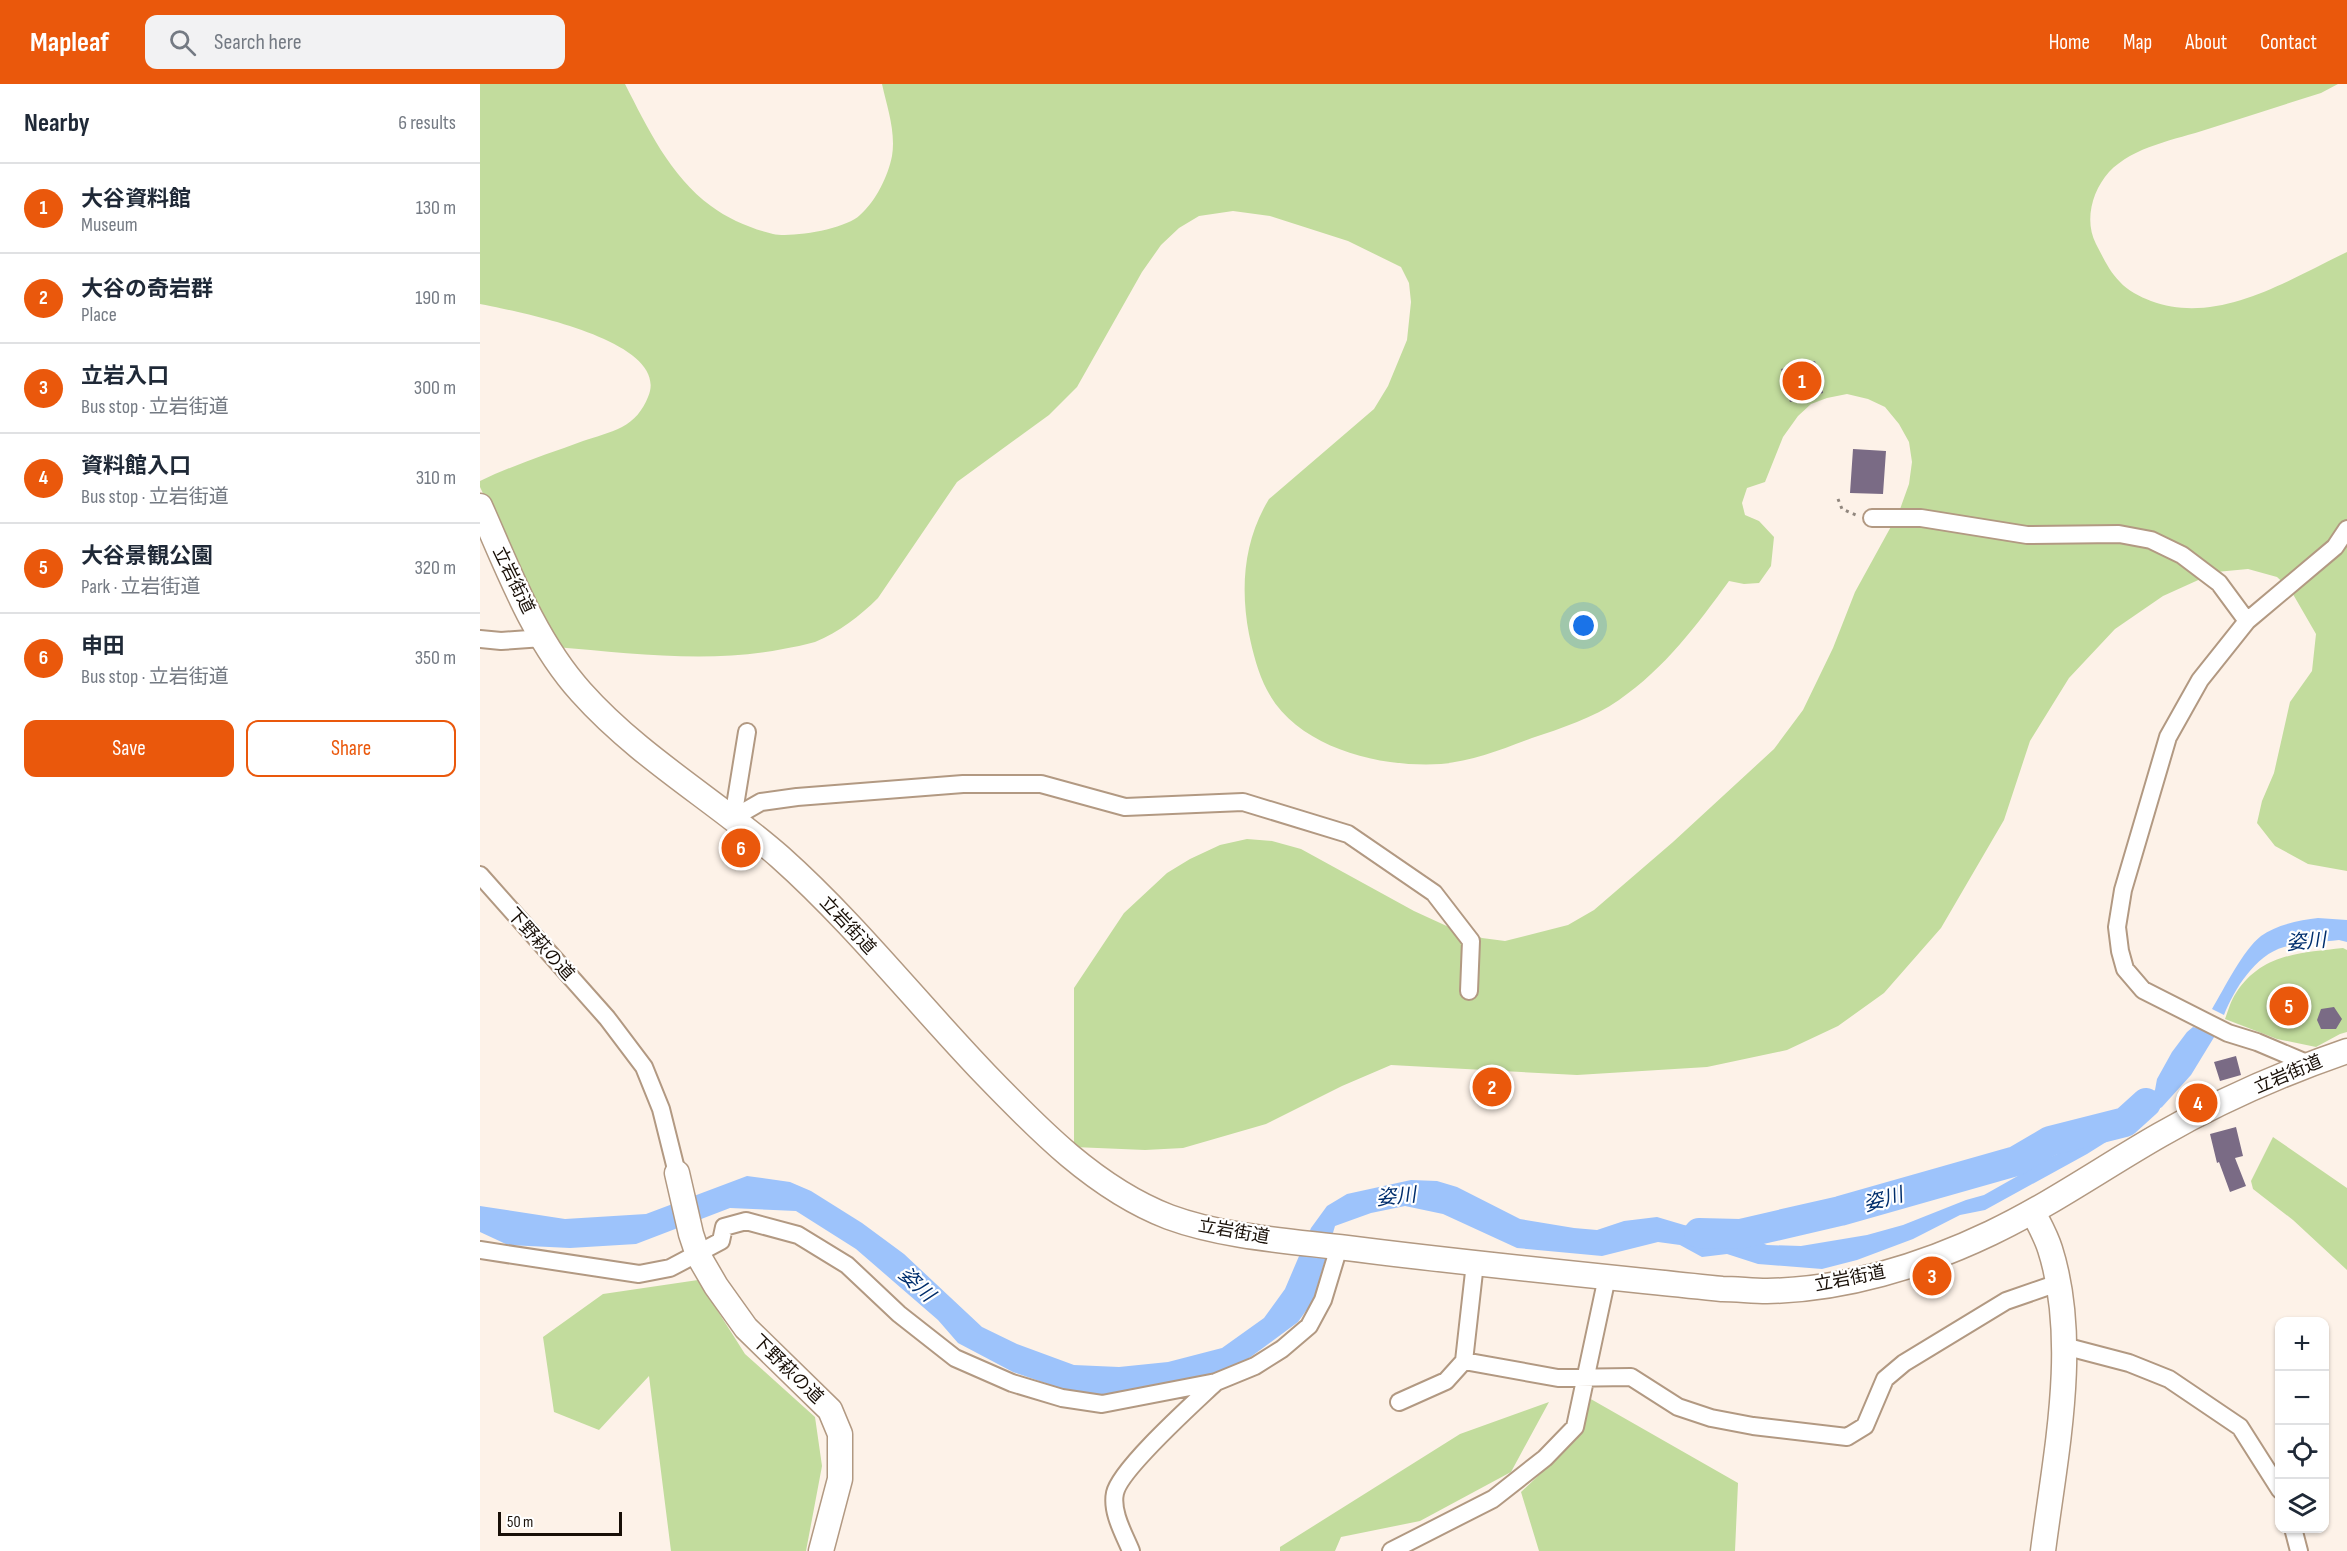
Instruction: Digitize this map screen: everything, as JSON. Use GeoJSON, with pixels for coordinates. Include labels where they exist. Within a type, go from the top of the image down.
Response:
{"type":"FeatureCollection","features":[{"type":"Feature","properties":{"kind":"street","name":"立岩街道"},"geometry":{"type":"LineString","coordinates":[[480,506],[543,638],[580,691],[630,741],[733,818],[815,890],[1034,1126],[1078,1162],[1130,1198],[1172,1218],[1209,1228],[1339,1247],[1722,1289],[1768,1291],[1853,1281],[1933,1257],[1989,1234],[2033,1212],[2190,1118],[2309,1064],[2347,1051]]}},
{"type":"Feature","properties":{"kind":"street"},"geometry":{"type":"LineString","coordinates":[[1872,518],[1921,518],[2027,535],[2119,534],[2151,540],[2182,555],[2219,583],[2247,621]]}},
{"type":"Feature","properties":{"kind":"street"},"geometry":{"type":"LineString","coordinates":[[2309,1064],[2257,1042],[2228,1033],[2143,990],[2126,969],[2116,927],[2123,890],[2168,738],[2200,680],[2247,621],[2335,547],[2347,529]]}},
{"type":"Feature","properties":{"kind":"street"},"geometry":{"type":"LineString","coordinates":[[480,639],[501,641],[543,638]]}},
{"type":"Feature","properties":{"kind":"street"},"geometry":{"type":"LineString","coordinates":[[733,818],[747,732]]}},
{"type":"Feature","properties":{"kind":"street"},"geometry":{"type":"LineString","coordinates":[[733,818],[761,802],[963,784],[1041,784],[1125,807],[1243,802],[1348,834],[1434,893],[1471,941],[1469,991]]}},
{"type":"Feature","properties":{"kind":"street","name":"下野萩の道"},"geometry":{"type":"LineString","coordinates":[[480,875],[607,1018],[644,1067],[661,1109],[694,1244],[716,1286],[746,1328],[830,1410],[840,1434],[840,1479],[821,1551]]}},
{"type":"Feature","properties":{"kind":"street"},"geometry":{"type":"LineString","coordinates":[[2033,1212],[2050,1249],[2058,1283],[2064,1346],[2059,1419],[2043,1551]]}},
{"type":"Feature","properties":{"kind":"street"},"geometry":{"type":"LineString","coordinates":[[480,1250],[639,1274],[670,1268],[694,1244],[721,1241],[724,1227],[746,1221],[798,1235],[847,1265],[899,1314],[955,1358],[1012,1383],[1062,1398],[1102,1404],[1216,1382],[1255,1366],[1282,1349],[1309,1326],[1323,1300],[1339,1247]]}},
{"type":"Feature","properties":{"kind":"street"},"geometry":{"type":"LineString","coordinates":[[1399,1402],[1446,1381],[1464,1361],[1475,1263]]}},
{"type":"Feature","properties":{"kind":"street"},"geometry":{"type":"LineString","coordinates":[[1391,1551],[1493,1499],[1545,1458],[1575,1426],[1607,1277]]}},
{"type":"Feature","properties":{"kind":"street"},"geometry":{"type":"LineString","coordinates":[[1464,1361],[1558,1378],[1631,1377],[1678,1407],[1711,1418],[1753,1426],[1847,1437],[1865,1426],[1885,1379],[1904,1363],[2006,1301],[2058,1283]]}},
{"type":"Feature","properties":{"kind":"street"},"geometry":{"type":"LineString","coordinates":[[2064,1346],[2129,1363],[2169,1379],[2240,1427],[2275,1482]]}},
{"type":"Feature","properties":{"kind":"street"},"geometry":{"type":"LineString","coordinates":[[1131,1551],[1116,1512],[1115,1492],[1127,1470],[1216,1382]]}},
{"type":"Feature","properties":{"kind":"street"},"geometry":{"type":"LineString","coordinates":[[2295,1533],[2299,1551]]}},
{"type":"Feature","properties":{"kind":"path"},"geometry":{"type":"LineString","coordinates":[[1838,500],[1842,509],[1863,518],[1872,518]]}},
{"type":"Feature","properties":{"kind":"green space"},"geometry":{"type":"Polygon","coordinates":[[[480,84],[625,84],[661,150],[696,194],[733,219],[773,234],[793,235],[831,228],[853,220],[866,209],[876,195],[888,172],[893,147],[882,84],[2338,84],[2321,93],[2156,145],[2130,156],[2119,163],[2103,180],[2094,197],[2090,216],[2092,235],[2096,244],[2109,269],[2120,282],[2151,301],[2176,307],[2202,308],[2227,304],[2252,296],[2347,252],[2347,871],[2308,864],[2275,846],[2257,823],[2262,801],[2274,773],[2290,702],[2312,671],[2316,634],[2290,589],[2277,577],[2248,569],[2216,572],[2163,596],[2115,629],[2069,678],[2030,741],[2004,820],[1941,928],[1884,993],[1838,1026],[1787,1050],[1707,1067],[1577,1075],[1391,1065],[1342,1086],[1266,1124],[1183,1148],[1145,1150],[1074,1147],[1074,988],[1124,913],[1167,873],[1190,859],[1220,845],[1247,839],[1272,841],[1301,849],[1414,911],[1451,928],[1482,938],[1505,941],[1568,925],[1594,910],[1673,842],[1774,749],[1803,710],[1833,648],[1855,592],[1899,512],[1909,484],[1912,462],[1909,442],[1899,424],[1885,407],[1868,399],[1847,394],[1811,404],[1798,416],[1783,437],[1765,482],[1747,488],[1742,503],[1745,515],[1759,521],[1774,537],[1771,566],[1759,583],[1744,584],[1729,581],[1666,660],[1636,688],[1619,700],[1566,726],[1465,760],[1441,764],[1418,764],[1367,758],[1319,740],[1298,727],[1281,710],[1267,690],[1256,663],[1246,616],[1246,564],[1254,531],[1269,499],[1374,409],[1388,386],[1407,340],[1411,302],[1409,283],[1401,267],[1348,241],[1270,216],[1233,211],[1199,216],[1179,228],[1161,245],[1142,272],[1077,387],[1049,415],[957,482],[878,598],[841,628],[824,638],[807,644],[726,656],[669,656],[555,647],[480,487],[480,481],[626,425],[638,415],[646,402],[649,377],[637,359],[615,344],[555,321],[480,304],[480,84]]]}},
{"type":"Feature","properties":{"kind":"green space"},"geometry":{"type":"Polygon","coordinates":[[[2343,948],[2347,950],[2347,1032],[2316,1047],[2277,1039],[2225,1019],[2236,993],[2258,970],[2284,957],[2343,948]]]}},
{"type":"Feature","properties":{"kind":"green space"},"geometry":{"type":"Polygon","coordinates":[[[2273,1137],[2347,1188],[2347,1270],[2293,1220],[2253,1189],[2251,1181],[2273,1137]]]}},
{"type":"Feature","properties":{"kind":"green space"},"geometry":{"type":"Polygon","coordinates":[[[698,1280],[745,1354],[815,1417],[822,1466],[806,1551],[671,1551],[649,1376],[599,1430],[554,1412],[543,1337],[603,1294],[698,1280]]]}},
{"type":"Feature","properties":{"kind":"green space"},"geometry":{"type":"Polygon","coordinates":[[[1589,1398],[1738,1483],[1735,1551],[1539,1551],[1521,1492],[1577,1439],[1589,1398]]]}},
{"type":"Feature","properties":{"kind":"green space"},"geometry":{"type":"Polygon","coordinates":[[[1549,1402],[1511,1472],[1420,1521],[1341,1537],[1335,1551],[1280,1551],[1280,1547],[1460,1434],[1549,1402]]]}},
{"type":"Feature","properties":{"kind":"water"},"geometry":{"type":"Polygon","coordinates":[[[2318,918],[2347,920],[2347,942],[2339,940],[2304,943],[2274,951],[2255,965],[2247,975],[2224,1015],[2212,1009],[2254,942],[2274,929],[2318,918]]]}},
{"type":"Feature","properties":{"kind":"water"},"geometry":{"type":"Polygon","coordinates":[[[2193,1027],[2216,1034],[2191,1075],[2162,1107],[2087,1154],[1985,1210],[1960,1215],[1913,1239],[1857,1260],[1822,1269],[1758,1264],[1727,1254],[1702,1257],[1680,1245],[1658,1242],[1602,1256],[1517,1248],[1443,1214],[1405,1206],[1371,1213],[1335,1226],[1313,1301],[1298,1322],[1241,1364],[1186,1383],[1115,1397],[1077,1394],[1013,1372],[958,1343],[938,1320],[856,1249],[796,1211],[730,1208],[636,1244],[570,1248],[508,1245],[480,1232],[480,1206],[565,1219],[646,1214],[747,1176],[790,1182],[811,1191],[862,1223],[904,1254],[982,1327],[1017,1344],[1074,1365],[1119,1367],[1168,1362],[1222,1348],[1264,1318],[1285,1289],[1311,1228],[1327,1206],[1347,1194],[1411,1180],[1437,1181],[1457,1187],[1520,1219],[1574,1228],[1597,1230],[1624,1221],[1657,1217],[1709,1230],[1731,1230],[1767,1245],[1801,1246],[1867,1235],[1903,1225],[1984,1195],[2123,1119],[2155,1090],[2157,1079],[2172,1052],[2193,1027]]]}},
{"type":"Feature","properties":{"kind":"building"},"geometry":{"type":"Polygon","coordinates":[[[1815,361],[1823,393],[1790,402],[1781,369],[1815,361]]]}},
{"type":"Feature","properties":{"kind":"building"},"geometry":{"type":"Polygon","coordinates":[[[1853,449],[1886,451],[1883,494],[1850,493],[1853,449]]]}},
{"type":"Feature","properties":{"kind":"building"},"geometry":{"type":"Polygon","coordinates":[[[2334,1007],[2342,1019],[2336,1029],[2321,1029],[2317,1020],[2321,1009],[2334,1007]]]}},
{"type":"Feature","properties":{"kind":"building"},"geometry":{"type":"Polygon","coordinates":[[[2236,1056],[2241,1075],[2220,1081],[2214,1062],[2236,1056]]]}},
{"type":"Feature","properties":{"kind":"building"},"geometry":{"type":"Polygon","coordinates":[[[2236,1127],[2243,1156],[2235,1158],[2246,1186],[2230,1192],[2219,1162],[2217,1163],[2210,1134],[2236,1127]]]}},
{"type":"Feature","properties":{"kind":"waterway","name":"姿川"},"geometry":{"type":"LineString","coordinates":[[1699,1233],[1740,1234],[1840,1211],[2016,1161],[2050,1141],[2125,1122],[2146,1103]]}},
{"type":"Feature","properties":{"kind":"place","name":"大谷資料館"},"geometry":{"type":"Point","coordinates":[1802,381]}},
{"type":"Feature","properties":{"kind":"place","name":"申田"},"geometry":{"type":"Point","coordinates":[741,848]}},
{"type":"Feature","properties":{"kind":"place","name":"大谷景観公園"},"geometry":{"type":"Point","coordinates":[2289,1006]}},
{"type":"Feature","properties":{"kind":"place","name":"大谷の奇岩群"},"geometry":{"type":"Point","coordinates":[1492,1087]}},
{"type":"Feature","properties":{"kind":"place","name":"資料館入口"},"geometry":{"type":"Point","coordinates":[2198,1103]}},
{"type":"Feature","properties":{"kind":"place","name":"立岩入口"},"geometry":{"type":"Point","coordinates":[1932,1276]}}]}
